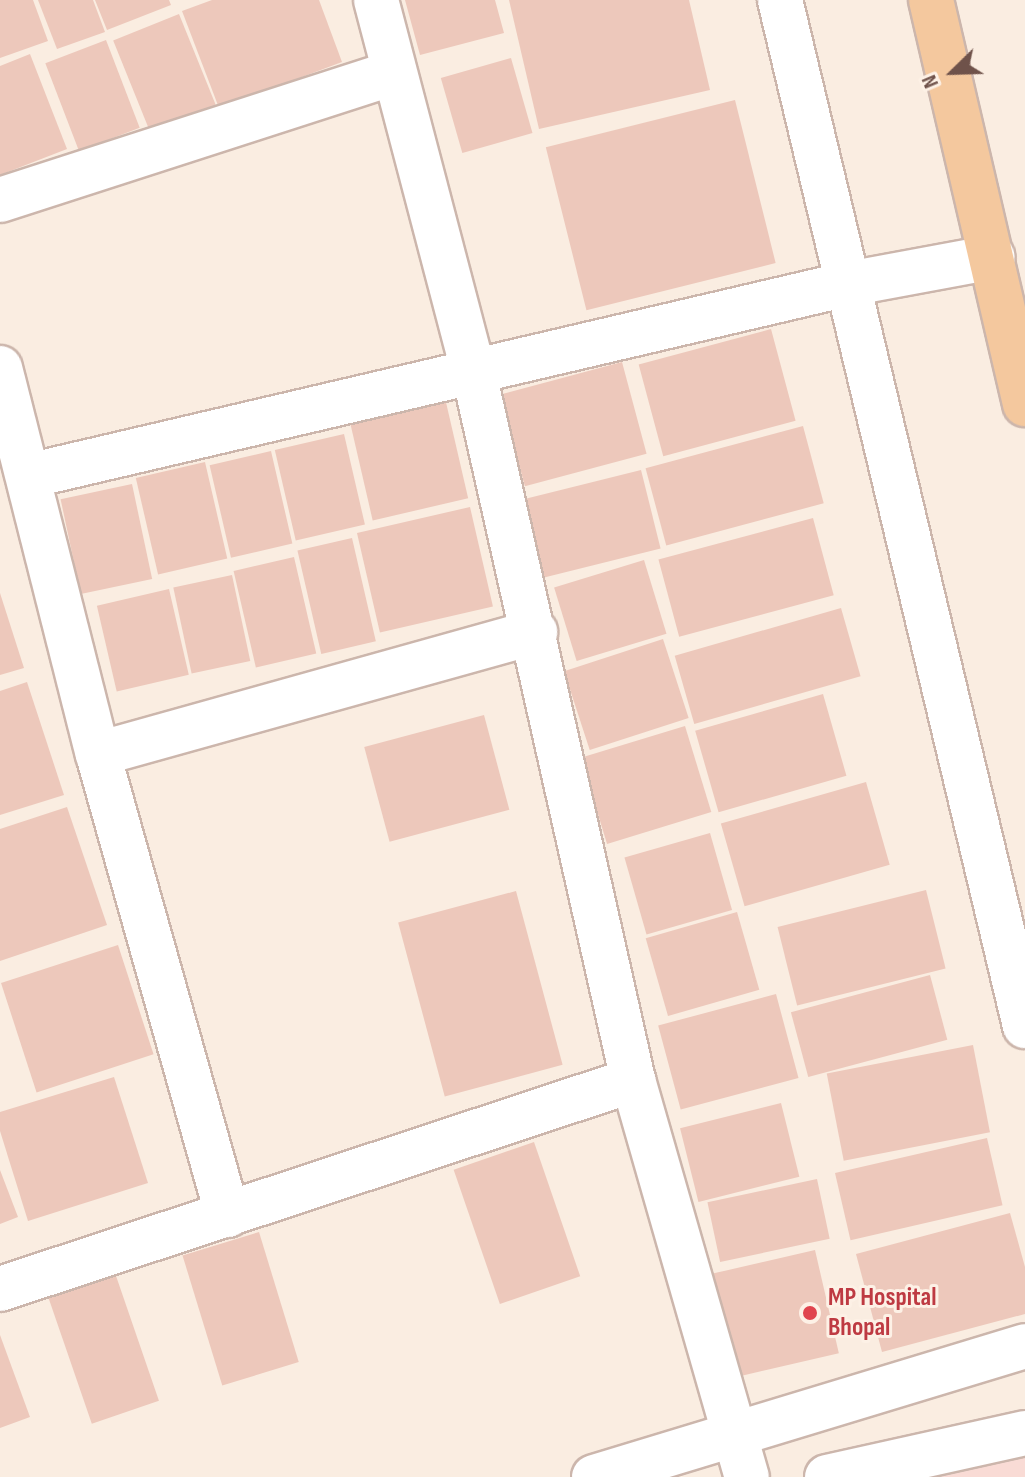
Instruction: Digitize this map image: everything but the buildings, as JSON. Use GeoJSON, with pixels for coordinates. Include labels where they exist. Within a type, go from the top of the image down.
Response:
{"type":"FeatureCollection","features":[{"type":"Feature","properties":{"kind":"main road"},"geometry":{"type":"LineString","coordinates":[[931,0],[1025,404]]}},
{"type":"Feature","properties":{"kind":"main road"},"geometry":{"type":"LineString","coordinates":[[957,0],[1025,291]]}},
{"type":"Feature","properties":{"kind":"street"},"geometry":{"type":"LineString","coordinates":[[376,0],[473,369],[535,632],[633,1080],[747,1477]]}},
{"type":"Feature","properties":{"kind":"street"},"geometry":{"type":"LineString","coordinates":[[780,0],[1025,1026]]}},
{"type":"Feature","properties":{"kind":"street"},"geometry":{"type":"LineString","coordinates":[[0,200],[393,73]]}},
{"type":"Feature","properties":{"kind":"street"},"geometry":{"type":"LineString","coordinates":[[28,476],[473,369],[847,284],[993,257]]}},
{"type":"Feature","properties":{"kind":"street"},"geometry":{"type":"LineString","coordinates":[[0,368],[98,754],[228,1215]]}},
{"type":"Feature","properties":{"kind":"street"},"geometry":{"type":"LineString","coordinates":[[98,754],[535,632]]}},
{"type":"Feature","properties":{"kind":"street"},"geometry":{"type":"LineString","coordinates":[[0,1289],[633,1080]]}},
{"type":"Feature","properties":{"kind":"street"},"geometry":{"type":"LineString","coordinates":[[594,1477],[1025,1346]]}},
{"type":"Feature","properties":{"kind":"street"},"geometry":{"type":"LineString","coordinates":[[827,1477],[1025,1433]]}},
{"type":"Feature","properties":{"kind":"shaded area"},"geometry":{"type":"Polygon","coordinates":[[[1025,1436],[1025,1477],[872,1477],[1025,1436]]]}},
{"type":"Feature","properties":{"kind":"place","name":"MP Hospital Bhopal"},"geometry":{"type":"Point","coordinates":[810,1313]}}]}
